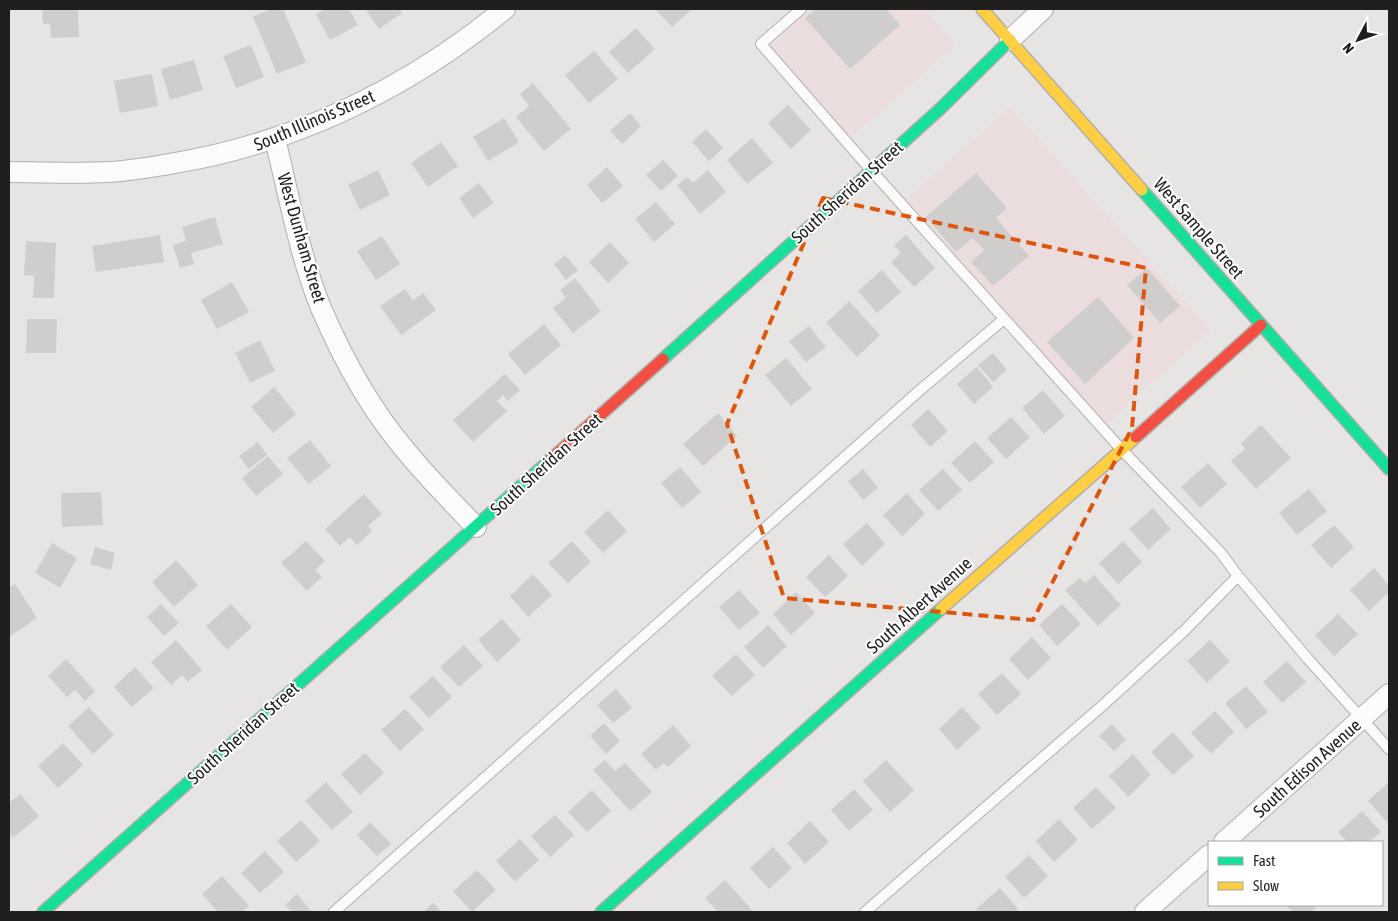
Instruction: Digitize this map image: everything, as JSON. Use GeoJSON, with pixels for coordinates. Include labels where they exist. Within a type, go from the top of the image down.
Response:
{"type":"FeatureCollection","features":[{"type":"Feature","properties":{"kind":"street","name":"South Illinois Street"},"geometry":{"type":"LineString","coordinates":[[9,172],[108,172],[151,168],[208,158],[253,147],[298,131],[388,89],[472,35],[505,9]]}},
{"type":"Feature","properties":{"kind":"street","name":"West Sample Street"},"geometry":{"type":"LineString","coordinates":[[982,9],[1389,469]]}},
{"type":"Feature","properties":{"kind":"street","name":"South Sheridan Street"},"geometry":{"type":"LineString","coordinates":[[43,912],[476,527],[940,109],[1043,9]]}},
{"type":"Feature","properties":{"kind":"street","name":"West Dunham Street"},"geometry":{"type":"LineString","coordinates":[[275,139],[304,259],[321,307],[343,353],[366,396],[404,450],[476,527]]}},
{"type":"Feature","properties":{"kind":"street","name":"South Albert Avenue"},"geometry":{"type":"LineString","coordinates":[[601,912],[1261,325]]}},
{"type":"Feature","properties":{"kind":"street","name":"South Edison Avenue"},"geometry":{"type":"LineString","coordinates":[[1225,841],[1389,694]]}},
{"type":"Feature","properties":{"kind":"street"},"geometry":{"type":"LineString","coordinates":[[1146,912],[1208,856]]}},
{"type":"Feature","properties":{"kind":"lane"},"geometry":{"type":"LineString","coordinates":[[800,9],[761,44],[1121,449],[1221,553],[1308,659],[1389,749]]}},
{"type":"Feature","properties":{"kind":"lane"},"geometry":{"type":"LineString","coordinates":[[334,912],[919,390],[1004,318]]}},
{"type":"Feature","properties":{"kind":"lane"},"geometry":{"type":"LineString","coordinates":[[865,912],[1102,706],[1185,630],[1238,576]]}},
{"type":"Feature","properties":{"kind":"highlighted area"},"geometry":{"type":"Polygon","coordinates":[[[823,198],[1146,268],[1132,428],[1033,620],[784,598],[727,424],[823,198]]]}},
{"type":"Feature","properties":{"kind":"shaded area"},"geometry":{"type":"Polygon","coordinates":[[[811,9],[923,9],[955,45],[852,137],[771,46],[811,9]]]}},
{"type":"Feature","properties":{"kind":"shaded area"},"geometry":{"type":"Polygon","coordinates":[[[1010,107],[1210,330],[1105,425],[907,199],[1010,107]]]}},
{"type":"Feature","properties":{"kind":"building"},"geometry":{"type":"Polygon","coordinates":[[[42,9],[78,9],[79,37],[51,38],[50,24],[43,24],[42,9]]]}},
{"type":"Feature","properties":{"kind":"building"},"geometry":{"type":"Polygon","coordinates":[[[271,9],[283,9],[306,62],[277,74],[253,17],[271,9]]]}},
{"type":"Feature","properties":{"kind":"building"},"geometry":{"type":"Polygon","coordinates":[[[326,9],[349,9],[358,25],[330,40],[316,14],[326,9]]]}},
{"type":"Feature","properties":{"kind":"building"},"geometry":{"type":"Polygon","coordinates":[[[365,9],[399,9],[402,13],[379,29],[365,9]]]}},
{"type":"Feature","properties":{"kind":"building"},"geometry":{"type":"Polygon","coordinates":[[[655,9],[692,9],[672,27],[655,9]]]}},
{"type":"Feature","properties":{"kind":"building"},"geometry":{"type":"Polygon","coordinates":[[[815,9],[886,9],[900,25],[850,69],[805,18],[815,9]]]}},
{"type":"Feature","properties":{"kind":"building"},"geometry":{"type":"Polygon","coordinates":[[[636,28],[655,49],[628,73],[609,52],[636,28]]]}},
{"type":"Feature","properties":{"kind":"building"},"geometry":{"type":"Polygon","coordinates":[[[251,45],[264,77],[236,88],[223,56],[251,45]]]}},
{"type":"Feature","properties":{"kind":"building"},"geometry":{"type":"Polygon","coordinates":[[[594,51],[618,79],[589,103],[565,75],[594,51]]]}},
{"type":"Feature","properties":{"kind":"building"},"geometry":{"type":"Polygon","coordinates":[[[194,60],[203,90],[170,100],[161,69],[194,60]]]}},
{"type":"Feature","properties":{"kind":"building"},"geometry":{"type":"Polygon","coordinates":[[[152,74],[158,106],[120,113],[114,81],[152,74]]]}},
{"type":"Feature","properties":{"kind":"building"},"geometry":{"type":"Polygon","coordinates":[[[533,83],[571,129],[544,151],[516,117],[529,106],[520,94],[533,83]]]}},
{"type":"Feature","properties":{"kind":"building"},"geometry":{"type":"Polygon","coordinates":[[[788,105],[811,130],[791,149],[768,123],[788,105]]]}},
{"type":"Feature","properties":{"kind":"building"},"geometry":{"type":"Polygon","coordinates":[[[630,113],[641,126],[622,144],[610,131],[630,113]]]}},
{"type":"Feature","properties":{"kind":"building"},"geometry":{"type":"Polygon","coordinates":[[[504,118],[519,142],[488,161],[473,137],[504,118]]]}},
{"type":"Feature","properties":{"kind":"building"},"geometry":{"type":"Polygon","coordinates":[[[706,129],[723,148],[709,161],[692,142],[706,129]]]}},
{"type":"Feature","properties":{"kind":"building"},"geometry":{"type":"Polygon","coordinates":[[[752,138],[773,163],[747,184],[727,160],[752,138]]]}},
{"type":"Feature","properties":{"kind":"building"},"geometry":{"type":"Polygon","coordinates":[[[441,142],[458,166],[428,187],[411,163],[441,142]]]}},
{"type":"Feature","properties":{"kind":"building"},"geometry":{"type":"Polygon","coordinates":[[[663,160],[678,176],[661,191],[646,175],[663,160]]]}},
{"type":"Feature","properties":{"kind":"building"},"geometry":{"type":"Polygon","coordinates":[[[607,167],[623,186],[602,203],[587,185],[607,167]]]}},
{"type":"Feature","properties":{"kind":"building"},"geometry":{"type":"Polygon","coordinates":[[[378,170],[390,195],[360,210],[348,185],[378,170]]]}},
{"type":"Feature","properties":{"kind":"building"},"geometry":{"type":"Polygon","coordinates":[[[708,170],[726,192],[700,214],[677,185],[687,177],[693,183],[708,170]]]}},
{"type":"Feature","properties":{"kind":"building"},"geometry":{"type":"Polygon","coordinates":[[[976,173],[1007,208],[996,218],[1029,256],[993,286],[971,262],[984,250],[973,238],[956,252],[926,217],[976,173]]]}},
{"type":"Feature","properties":{"kind":"building"},"geometry":{"type":"Polygon","coordinates":[[[479,183],[494,203],[473,218],[459,198],[479,183]]]}},
{"type":"Feature","properties":{"kind":"building"},"geometry":{"type":"Polygon","coordinates":[[[656,202],[675,224],[654,242],[635,219],[656,202]]]}},
{"type":"Feature","properties":{"kind":"building"},"geometry":{"type":"Polygon","coordinates":[[[215,217],[223,244],[191,253],[194,264],[180,268],[173,245],[186,241],[182,227],[215,217]]]}},
{"type":"Feature","properties":{"kind":"building"},"geometry":{"type":"Polygon","coordinates":[[[160,235],[164,262],[96,272],[92,246],[160,235]]]}},
{"type":"Feature","properties":{"kind":"building"},"geometry":{"type":"Polygon","coordinates":[[[906,235],[935,268],[914,287],[891,262],[901,253],[894,245],[906,235]]]}},
{"type":"Feature","properties":{"kind":"building"},"geometry":{"type":"Polygon","coordinates":[[[382,236],[400,264],[376,280],[357,251],[382,236]]]}},
{"type":"Feature","properties":{"kind":"building"},"geometry":{"type":"Polygon","coordinates":[[[26,241],[56,243],[54,298],[33,298],[34,276],[24,275],[26,241]]]}},
{"type":"Feature","properties":{"kind":"building"},"geometry":{"type":"Polygon","coordinates":[[[610,242],[629,263],[608,283],[589,262],[610,242]]]}},
{"type":"Feature","properties":{"kind":"building"},"geometry":{"type":"Polygon","coordinates":[[[565,255],[578,270],[566,280],[554,264],[565,255]]]}},
{"type":"Feature","properties":{"kind":"building"},"geometry":{"type":"Polygon","coordinates":[[[1147,268],[1180,306],[1160,323],[1127,285],[1147,268]]]}},
{"type":"Feature","properties":{"kind":"building"},"geometry":{"type":"Polygon","coordinates":[[[882,270],[901,292],[877,313],[858,291],[882,270]]]}},
{"type":"Feature","properties":{"kind":"building"},"geometry":{"type":"Polygon","coordinates":[[[575,278],[601,311],[573,333],[553,308],[566,298],[560,290],[575,278]]]}},
{"type":"Feature","properties":{"kind":"building"},"geometry":{"type":"Polygon","coordinates":[[[232,282],[249,312],[217,329],[201,300],[232,282]]]}},
{"type":"Feature","properties":{"kind":"building"},"geometry":{"type":"Polygon","coordinates":[[[405,289],[413,300],[423,293],[436,310],[401,335],[380,306],[405,289]]]}},
{"type":"Feature","properties":{"kind":"building"},"geometry":{"type":"Polygon","coordinates":[[[1098,297],[1134,338],[1085,384],[1047,342],[1098,297]]]}},
{"type":"Feature","properties":{"kind":"building"},"geometry":{"type":"Polygon","coordinates":[[[849,301],[880,335],[857,357],[826,323],[849,301]]]}},
{"type":"Feature","properties":{"kind":"building"},"geometry":{"type":"Polygon","coordinates":[[[27,319],[57,319],[56,353],[26,353],[27,319]]]}},
{"type":"Feature","properties":{"kind":"building"},"geometry":{"type":"Polygon","coordinates":[[[544,324],[561,345],[525,375],[508,354],[544,324]]]}},
{"type":"Feature","properties":{"kind":"building"},"geometry":{"type":"Polygon","coordinates":[[[809,326],[826,347],[806,362],[789,341],[809,326]]]}},
{"type":"Feature","properties":{"kind":"building"},"geometry":{"type":"Polygon","coordinates":[[[260,340],[275,371],[250,383],[235,353],[260,340]]]}},
{"type":"Feature","properties":{"kind":"building"},"geometry":{"type":"Polygon","coordinates":[[[993,353],[1007,370],[993,382],[978,365],[993,353]]]}},
{"type":"Feature","properties":{"kind":"building"},"geometry":{"type":"Polygon","coordinates":[[[786,358],[812,389],[791,406],[765,375],[786,358]]]}},
{"type":"Feature","properties":{"kind":"building"},"geometry":{"type":"Polygon","coordinates":[[[977,367],[993,387],[974,404],[957,384],[977,367]]]}},
{"type":"Feature","properties":{"kind":"building"},"geometry":{"type":"Polygon","coordinates":[[[505,374],[520,390],[508,401],[503,395],[497,401],[507,411],[473,442],[453,420],[505,374]]]}},
{"type":"Feature","properties":{"kind":"building"},"geometry":{"type":"Polygon","coordinates":[[[274,387],[296,414],[273,433],[251,407],[274,387]]]}},
{"type":"Feature","properties":{"kind":"building"},"geometry":{"type":"Polygon","coordinates":[[[1043,390],[1065,416],[1044,434],[1022,408],[1043,390]]]}},
{"type":"Feature","properties":{"kind":"building"},"geometry":{"type":"Polygon","coordinates":[[[928,409],[948,431],[930,447],[911,425],[928,409]]]}},
{"type":"Feature","properties":{"kind":"building"},"geometry":{"type":"Polygon","coordinates":[[[718,413],[737,436],[703,466],[683,444],[718,413]]]}},
{"type":"Feature","properties":{"kind":"building"},"geometry":{"type":"Polygon","coordinates":[[[1011,417],[1030,437],[1006,459],[987,438],[1011,417]]]}},
{"type":"Feature","properties":{"kind":"building"},"geometry":{"type":"Polygon","coordinates":[[[1261,425],[1291,458],[1256,489],[1231,461],[1245,449],[1241,443],[1261,425]]]}},
{"type":"Feature","properties":{"kind":"building"},"geometry":{"type":"Polygon","coordinates":[[[310,440],[331,466],[309,484],[287,458],[310,440]]]}},
{"type":"Feature","properties":{"kind":"building"},"geometry":{"type":"Polygon","coordinates":[[[975,441],[994,462],[970,483],[951,463],[975,441]]]}},
{"type":"Feature","properties":{"kind":"building"},"geometry":{"type":"Polygon","coordinates":[[[258,442],[267,455],[249,469],[239,456],[258,442]]]}},
{"type":"Feature","properties":{"kind":"building"},"geometry":{"type":"Polygon","coordinates":[[[268,456],[283,474],[256,496],[242,478],[268,456]]]}},
{"type":"Feature","properties":{"kind":"building"},"geometry":{"type":"Polygon","coordinates":[[[1208,463],[1227,484],[1200,508],[1181,487],[1208,463]]]}},
{"type":"Feature","properties":{"kind":"building"},"geometry":{"type":"Polygon","coordinates":[[[680,467],[701,492],[682,508],[661,483],[680,467]]]}},
{"type":"Feature","properties":{"kind":"building"},"geometry":{"type":"Polygon","coordinates":[[[863,469],[878,488],[863,500],[848,481],[863,469]]]}},
{"type":"Feature","properties":{"kind":"building"},"geometry":{"type":"Polygon","coordinates":[[[943,469],[962,490],[938,511],[919,490],[943,469]]]}},
{"type":"Feature","properties":{"kind":"building"},"geometry":{"type":"Polygon","coordinates":[[[1309,489],[1327,511],[1297,535],[1279,513],[1309,489]]]}},
{"type":"Feature","properties":{"kind":"building"},"geometry":{"type":"Polygon","coordinates":[[[101,492],[103,525],[62,527],[61,493],[101,492]]]}},
{"type":"Feature","properties":{"kind":"building"},"geometry":{"type":"Polygon","coordinates":[[[907,493],[925,514],[902,536],[883,515],[907,493]]]}},
{"type":"Feature","properties":{"kind":"building"},"geometry":{"type":"Polygon","coordinates":[[[364,494],[382,514],[368,526],[372,531],[357,545],[350,537],[340,546],[325,529],[364,494]]]}},
{"type":"Feature","properties":{"kind":"building"},"geometry":{"type":"Polygon","coordinates":[[[1153,508],[1171,529],[1148,550],[1129,529],[1153,508]]]}},
{"type":"Feature","properties":{"kind":"building"},"geometry":{"type":"Polygon","coordinates":[[[608,510],[627,531],[603,553],[584,532],[608,510]]]}},
{"type":"Feature","properties":{"kind":"building"},"geometry":{"type":"Polygon","coordinates":[[[867,523],[885,544],[862,566],[843,544],[867,523]]]}},
{"type":"Feature","properties":{"kind":"building"},"geometry":{"type":"Polygon","coordinates":[[[1334,525],[1354,547],[1331,568],[1311,545],[1334,525]]]}},
{"type":"Feature","properties":{"kind":"building"},"geometry":{"type":"Polygon","coordinates":[[[306,541],[325,561],[315,570],[322,577],[307,591],[281,563],[306,541]]]}},
{"type":"Feature","properties":{"kind":"building"},"geometry":{"type":"Polygon","coordinates":[[[572,541],[591,562],[568,583],[548,563],[572,541]]]}},
{"type":"Feature","properties":{"kind":"building"},"geometry":{"type":"Polygon","coordinates":[[[1123,541],[1142,562],[1118,584],[1099,563],[1123,541]]]}},
{"type":"Feature","properties":{"kind":"building"},"geometry":{"type":"Polygon","coordinates":[[[52,543],[77,558],[60,588],[35,573],[52,543]]]}},
{"type":"Feature","properties":{"kind":"building"},"geometry":{"type":"Polygon","coordinates":[[[95,547],[115,553],[111,570],[90,564],[95,547]]]}},
{"type":"Feature","properties":{"kind":"building"},"geometry":{"type":"Polygon","coordinates":[[[829,555],[848,576],[825,597],[806,577],[829,555]]]}},
{"type":"Feature","properties":{"kind":"building"},"geometry":{"type":"Polygon","coordinates":[[[176,560],[198,585],[174,607],[152,582],[176,560]]]}},
{"type":"Feature","properties":{"kind":"building"},"geometry":{"type":"Polygon","coordinates":[[[1374,568],[1389,585],[1389,592],[1369,611],[1350,590],[1374,568]]]}},
{"type":"Feature","properties":{"kind":"building"},"geometry":{"type":"Polygon","coordinates":[[[533,574],[552,595],[528,617],[510,596],[533,574]]]}},
{"type":"Feature","properties":{"kind":"building"},"geometry":{"type":"Polygon","coordinates":[[[1094,575],[1121,605],[1098,626],[1065,590],[1080,578],[1085,583],[1094,575]]]}},
{"type":"Feature","properties":{"kind":"building"},"geometry":{"type":"Polygon","coordinates":[[[15,584],[37,618],[9,637],[9,588],[15,584]]]}},
{"type":"Feature","properties":{"kind":"building"},"geometry":{"type":"Polygon","coordinates":[[[739,590],[760,613],[739,630],[719,607],[739,590]]]}},
{"type":"Feature","properties":{"kind":"building"},"geometry":{"type":"Polygon","coordinates":[[[796,592],[815,613],[791,635],[773,614],[796,592]]]}},
{"type":"Feature","properties":{"kind":"building"},"geometry":{"type":"Polygon","coordinates":[[[161,604],[179,623],[164,636],[147,617],[161,604]]]}},
{"type":"Feature","properties":{"kind":"building"},"geometry":{"type":"Polygon","coordinates":[[[231,604],[252,627],[227,650],[206,626],[231,604]]]}},
{"type":"Feature","properties":{"kind":"building"},"geometry":{"type":"Polygon","coordinates":[[[1062,604],[1081,624],[1057,646],[1039,625],[1062,604]]]}},
{"type":"Feature","properties":{"kind":"building"},"geometry":{"type":"Polygon","coordinates":[[[1338,614],[1358,634],[1334,656],[1315,635],[1338,614]]]}},
{"type":"Feature","properties":{"kind":"building"},"geometry":{"type":"Polygon","coordinates":[[[502,619],[521,640],[497,662],[478,640],[502,619]]]}},
{"type":"Feature","properties":{"kind":"building"},"geometry":{"type":"Polygon","coordinates":[[[768,625],[787,646],[763,668],[744,647],[768,625]]]}},
{"type":"Feature","properties":{"kind":"building"},"geometry":{"type":"Polygon","coordinates":[[[1032,637],[1051,658],[1028,680],[1009,659],[1032,637]]]}},
{"type":"Feature","properties":{"kind":"building"},"geometry":{"type":"Polygon","coordinates":[[[176,640],[202,670],[188,682],[182,675],[171,685],[151,662],[176,640]]]}},
{"type":"Feature","properties":{"kind":"building"},"geometry":{"type":"Polygon","coordinates":[[[1210,640],[1230,661],[1207,683],[1187,661],[1210,640]]]}},
{"type":"Feature","properties":{"kind":"building"},"geometry":{"type":"Polygon","coordinates":[[[464,645],[483,666],[459,687],[440,667],[464,645]]]}},
{"type":"Feature","properties":{"kind":"building"},"geometry":{"type":"Polygon","coordinates":[[[736,654],[755,675],[732,696],[712,676],[736,654]]]}},
{"type":"Feature","properties":{"kind":"building"},"geometry":{"type":"Polygon","coordinates":[[[66,659],[95,691],[85,701],[75,690],[67,697],[48,676],[66,659]]]}},
{"type":"Feature","properties":{"kind":"building"},"geometry":{"type":"Polygon","coordinates":[[[1287,661],[1306,682],[1282,703],[1263,682],[1287,661]]]}},
{"type":"Feature","properties":{"kind":"building"},"geometry":{"type":"Polygon","coordinates":[[[135,667],[154,688],[132,707],[114,687],[135,667]]]}},
{"type":"Feature","properties":{"kind":"building"},"geometry":{"type":"Polygon","coordinates":[[[1002,673],[1021,694],[997,715],[978,694],[1002,673]]]}},
{"type":"Feature","properties":{"kind":"building"},"geometry":{"type":"Polygon","coordinates":[[[433,676],[452,697],[429,718],[409,697],[433,676]]]}},
{"type":"Feature","properties":{"kind":"building"},"geometry":{"type":"Polygon","coordinates":[[[1246,686],[1268,712],[1246,729],[1225,703],[1246,686]]]}},
{"type":"Feature","properties":{"kind":"building"},"geometry":{"type":"Polygon","coordinates":[[[616,689],[632,708],[613,723],[597,705],[616,689]]]}},
{"type":"Feature","properties":{"kind":"building"},"geometry":{"type":"Polygon","coordinates":[[[89,707],[114,735],[93,754],[68,726],[89,707]]]}},
{"type":"Feature","properties":{"kind":"building"},"geometry":{"type":"Polygon","coordinates":[[[962,707],[981,728],[957,750],[939,729],[962,707]]]}},
{"type":"Feature","properties":{"kind":"building"},"geometry":{"type":"Polygon","coordinates":[[[405,709],[424,729],[400,751],[381,730],[405,709]]]}},
{"type":"Feature","properties":{"kind":"building"},"geometry":{"type":"Polygon","coordinates":[[[1215,711],[1234,732],[1211,754],[1191,733],[1215,711]]]}},
{"type":"Feature","properties":{"kind":"building"},"geometry":{"type":"Polygon","coordinates":[[[604,723],[620,741],[606,754],[590,736],[604,723]]]}},
{"type":"Feature","properties":{"kind":"building"},"geometry":{"type":"Polygon","coordinates":[[[1112,724],[1126,740],[1114,751],[1099,736],[1112,724]]]}},
{"type":"Feature","properties":{"kind":"building"},"geometry":{"type":"Polygon","coordinates":[[[673,725],[691,746],[668,767],[664,763],[656,770],[641,754],[673,725]]]}},
{"type":"Feature","properties":{"kind":"building"},"geometry":{"type":"Polygon","coordinates":[[[1173,732],[1194,756],[1173,775],[1151,752],[1173,732]]]}},
{"type":"Feature","properties":{"kind":"building"},"geometry":{"type":"Polygon","coordinates":[[[63,743],[83,765],[58,788],[38,766],[63,743]]]}},
{"type":"Feature","properties":{"kind":"building"},"geometry":{"type":"Polygon","coordinates":[[[365,753],[384,773],[360,795],[341,774],[365,753]]]}},
{"type":"Feature","properties":{"kind":"building"},"geometry":{"type":"Polygon","coordinates":[[[1133,754],[1151,775],[1128,797],[1109,776],[1133,754]]]}},
{"type":"Feature","properties":{"kind":"building"},"geometry":{"type":"Polygon","coordinates":[[[605,760],[615,771],[625,763],[652,792],[630,811],[593,770],[605,760]]]}},
{"type":"Feature","properties":{"kind":"building"},"geometry":{"type":"Polygon","coordinates":[[[886,760],[914,790],[890,812],[863,781],[886,760]]]}},
{"type":"Feature","properties":{"kind":"building"},"geometry":{"type":"Polygon","coordinates":[[[326,782],[353,812],[332,830],[305,801],[326,782]]]}},
{"type":"Feature","properties":{"kind":"building"},"geometry":{"type":"Polygon","coordinates":[[[1389,782],[1389,820],[1387,822],[1368,801],[1389,782]]]}},
{"type":"Feature","properties":{"kind":"building"},"geometry":{"type":"Polygon","coordinates":[[[1096,787],[1116,808],[1092,829],[1073,808],[1096,787]]]}},
{"type":"Feature","properties":{"kind":"building"},"geometry":{"type":"Polygon","coordinates":[[[854,789],[873,810],[849,831],[831,810],[854,789]]]}},
{"type":"Feature","properties":{"kind":"building"},"geometry":{"type":"Polygon","coordinates":[[[592,790],[611,811],[587,832],[568,812],[592,790]]]}},
{"type":"Feature","properties":{"kind":"building"},"geometry":{"type":"Polygon","coordinates":[[[20,794],[39,816],[13,838],[9,833],[9,803],[20,794]]]}},
{"type":"Feature","properties":{"kind":"building"},"geometry":{"type":"Polygon","coordinates":[[[1362,811],[1381,832],[1370,841],[1346,841],[1338,832],[1362,811]]]}},
{"type":"Feature","properties":{"kind":"building"},"geometry":{"type":"Polygon","coordinates":[[[555,815],[574,835],[550,857],[531,836],[555,815]]]}},
{"type":"Feature","properties":{"kind":"building"},"geometry":{"type":"Polygon","coordinates":[[[1059,819],[1078,840],[1054,862],[1036,841],[1059,819]]]}},
{"type":"Feature","properties":{"kind":"building"},"geometry":{"type":"Polygon","coordinates":[[[301,820],[320,841],[296,862],[277,841],[301,820]]]}},
{"type":"Feature","properties":{"kind":"building"},"geometry":{"type":"Polygon","coordinates":[[[810,821],[829,842],[805,864],[787,843],[810,821]]]}},
{"type":"Feature","properties":{"kind":"building"},"geometry":{"type":"Polygon","coordinates":[[[370,822],[391,844],[377,856],[357,835],[370,822]]]}},
{"type":"Feature","properties":{"kind":"building"},"geometry":{"type":"Polygon","coordinates":[[[520,839],[539,860],[515,882],[496,861],[520,839]]]}},
{"type":"Feature","properties":{"kind":"building"},"geometry":{"type":"Polygon","coordinates":[[[773,847],[792,868],[769,889],[750,868],[773,847]]]}},
{"type":"Feature","properties":{"kind":"building"},"geometry":{"type":"Polygon","coordinates":[[[265,851],[284,872],[260,893],[241,873],[265,851]]]}},
{"type":"Feature","properties":{"kind":"building"},"geometry":{"type":"Polygon","coordinates":[[[1029,855],[1048,876],[1024,898],[1005,877],[1029,855]]]}},
{"type":"Feature","properties":{"kind":"building"},"geometry":{"type":"Polygon","coordinates":[[[477,870],[496,890],[472,912],[453,891],[477,870]]]}},
{"type":"Feature","properties":{"kind":"building"},"geometry":{"type":"Polygon","coordinates":[[[222,876],[249,906],[242,912],[218,912],[202,894],[222,876]]]}},
{"type":"Feature","properties":{"kind":"building"},"geometry":{"type":"Polygon","coordinates":[[[725,880],[752,910],[749,912],[718,912],[705,898],[725,880]]]}},
{"type":"Feature","properties":{"kind":"building"},"geometry":{"type":"Polygon","coordinates":[[[1000,888],[1018,909],[1015,912],[979,912],[976,909],[1000,888]]]}},
{"type":"Feature","properties":{"kind":"building"},"geometry":{"type":"Polygon","coordinates":[[[297,894],[311,911],[292,912],[285,905],[297,894]]]}},
{"type":"Feature","properties":{"kind":"building"},"geometry":{"type":"Polygon","coordinates":[[[433,903],[442,912],[423,912],[433,903]]]}},
{"type":"Feature","properties":{"kind":"building"},"geometry":{"type":"Polygon","coordinates":[[[1287,906],[1318,906],[1311,912],[1293,912],[1287,906]]]}},
{"type":"Feature","properties":{"kind":"traffic: fast"},"geometry":{"type":"LineString","coordinates":[[663,359],[940,109],[1010,40]]}},
{"type":"Feature","properties":{"kind":"traffic: fast"},"geometry":{"type":"LineString","coordinates":[[1142,190],[1389,469]]}},
{"type":"Feature","properties":{"kind":"traffic: fast"},"geometry":{"type":"LineString","coordinates":[[43,912],[550,460]]}},
{"type":"Feature","properties":{"kind":"traffic: fast"},"geometry":{"type":"LineString","coordinates":[[601,912],[941,609]]}},
{"type":"Feature","properties":{"kind":"traffic: slow"},"geometry":{"type":"LineString","coordinates":[[982,9],[1142,190]]}},
{"type":"Feature","properties":{"kind":"traffic: slow"},"geometry":{"type":"LineString","coordinates":[[941,609],[1136,437]]}},
{"type":"Feature","properties":{"kind":"traffic: jam"},"geometry":{"type":"LineString","coordinates":[[1136,437],[1261,325]]}},
{"type":"Feature","properties":{"kind":"traffic: jam"},"geometry":{"type":"LineString","coordinates":[[550,460],[663,359]]}}]}
